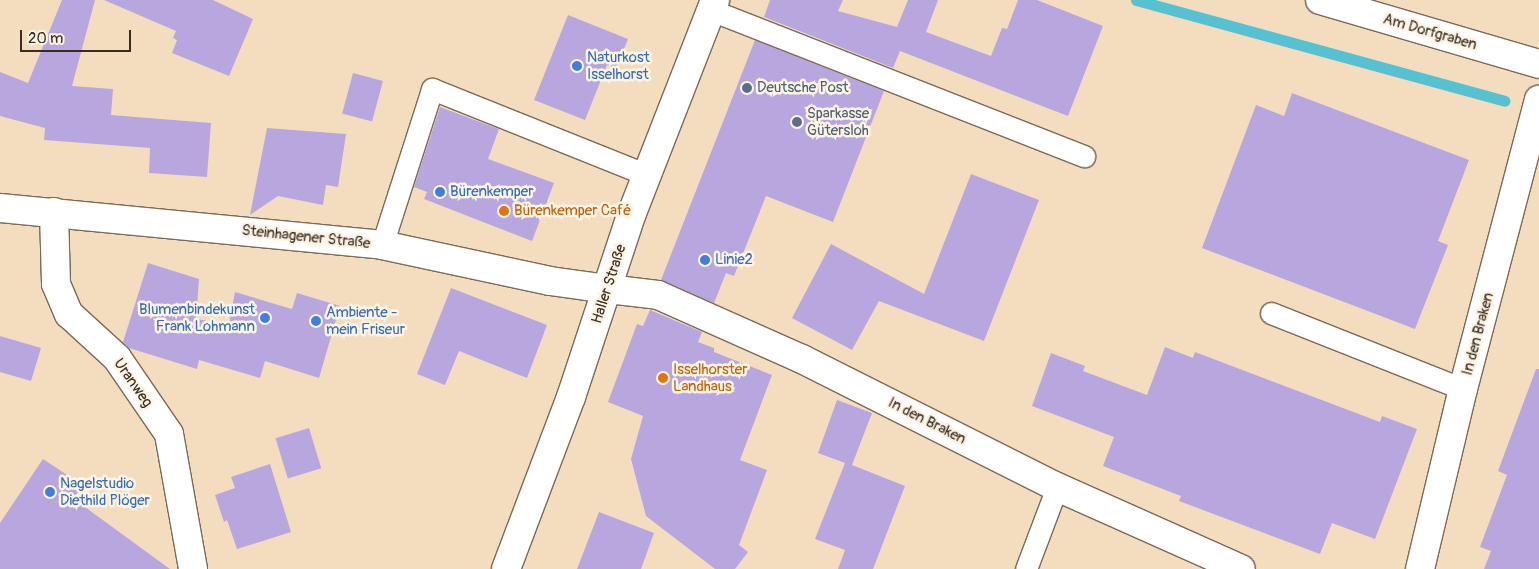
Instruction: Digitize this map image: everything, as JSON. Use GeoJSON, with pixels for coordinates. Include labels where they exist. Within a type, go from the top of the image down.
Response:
{"type":"FeatureCollection","features":[{"type":"Feature","properties":{"kind":"street","name":"Am Dorfgraben"},"geometry":{"type":"LineString","coordinates":[[1320,0],[1539,64]]}},
{"type":"Feature","properties":{"kind":"street","name":"Haller Straße"},"geometry":{"type":"LineString","coordinates":[[506,569],[571,396],[647,175],[713,5]]}},
{"type":"Feature","properties":{"kind":"street","name":"In den Braken"},"geometry":{"type":"LineString","coordinates":[[1420,569],[1463,389],[1535,130],[1539,100]]}},
{"type":"Feature","properties":{"kind":"street","name":"Steinhagener Straße"},"geometry":{"type":"LineString","coordinates":[[0,208],[382,245],[550,281],[608,289]]}},
{"type":"Feature","properties":{"kind":"street","name":"Uranweg"},"geometry":{"type":"LineString","coordinates":[[54,212],[56,284],[69,314],[117,358],[168,434],[193,569]]}},
{"type":"Feature","properties":{"kind":"street","name":"In den Braken"},"geometry":{"type":"LineString","coordinates":[[608,289],[658,295],[802,359],[1057,487],[1241,569]]}},
{"type":"Feature","properties":{"kind":"lane"},"geometry":{"type":"LineString","coordinates":[[713,5],[1084,156]]}},
{"type":"Feature","properties":{"kind":"lane"},"geometry":{"type":"LineString","coordinates":[[382,245],[432,89],[647,175]]}},
{"type":"Feature","properties":{"kind":"lane"},"geometry":{"type":"LineString","coordinates":[[1271,313],[1463,389]]}},
{"type":"Feature","properties":{"kind":"lane"},"geometry":{"type":"LineString","coordinates":[[1026,569],[1057,487]]}},
{"type":"Feature","properties":{"kind":"building"},"geometry":{"type":"Polygon","coordinates":[[[62,0],[95,0],[72,86],[113,89],[111,115],[211,123],[207,177],[149,173],[150,148],[44,140],[45,128],[0,116],[0,72],[28,83],[62,0]]]}},
{"type":"Feature","properties":{"kind":"building"},"geometry":{"type":"Polygon","coordinates":[[[104,0],[213,0],[253,19],[229,76],[172,53],[177,40],[173,38],[176,31],[104,0]]]}},
{"type":"Feature","properties":{"kind":"building"},"geometry":{"type":"Polygon","coordinates":[[[770,0],[843,0],[838,11],[897,27],[908,0],[938,0],[926,32],[991,56],[1002,28],[1007,29],[1018,0],[1037,0],[1103,26],[1068,116],[900,51],[893,68],[764,17],[770,0]]]}},
{"type":"Feature","properties":{"kind":"building","name":"Naturkost Isselhorst"},"geometry":{"type":"Polygon","coordinates":[[[568,15],[628,39],[616,68],[607,65],[585,120],[534,100],[568,15]]]}},
{"type":"Feature","properties":{"kind":"building","name":"Sparkasse Gütersloh"},"geometry":{"type":"Polygon","coordinates":[[[755,40],[884,91],[833,222],[766,196],[734,276],[726,273],[714,303],[661,280],[755,40]]]}},
{"type":"Feature","properties":{"kind":"building"},"geometry":{"type":"Polygon","coordinates":[[[353,73],[383,81],[372,122],[342,114],[353,73]]]}},
{"type":"Feature","properties":{"kind":"building"},"geometry":{"type":"Polygon","coordinates":[[[1292,93],[1469,160],[1438,241],[1448,245],[1415,329],[1202,248],[1256,105],[1284,116],[1292,93]]]}},
{"type":"Feature","properties":{"kind":"building"},"geometry":{"type":"Polygon","coordinates":[[[440,107],[499,129],[488,159],[554,183],[532,241],[424,199],[427,192],[414,187],[440,107]]]}},
{"type":"Feature","properties":{"kind":"building"},"geometry":{"type":"Polygon","coordinates":[[[267,128],[346,134],[338,187],[326,185],[323,205],[278,196],[250,215],[267,128]]]}},
{"type":"Feature","properties":{"kind":"building"},"geometry":{"type":"Polygon","coordinates":[[[971,174],[1039,200],[984,341],[879,301],[852,350],[792,318],[831,244],[924,294],[971,174]]]}},
{"type":"Feature","properties":{"kind":"building"},"geometry":{"type":"Polygon","coordinates":[[[148,263],[199,279],[196,319],[229,324],[235,292],[292,309],[297,293],[340,306],[319,378],[265,361],[260,378],[199,360],[197,369],[129,348],[123,342],[148,263]]]}},
{"type":"Feature","properties":{"kind":"building"},"geometry":{"type":"Polygon","coordinates":[[[451,288],[547,325],[527,378],[459,351],[445,385],[417,374],[451,288]]]}},
{"type":"Feature","properties":{"kind":"building"},"geometry":{"type":"Polygon","coordinates":[[[650,310],[702,332],[698,342],[714,348],[714,352],[772,375],[740,460],[767,470],[739,545],[748,552],[735,569],[715,569],[646,516],[631,459],[643,416],[608,402],[637,324],[643,326],[650,310]]]}},
{"type":"Feature","properties":{"kind":"building"},"geometry":{"type":"Polygon","coordinates":[[[0,336],[41,348],[31,381],[0,372],[0,336]]]}},
{"type":"Feature","properties":{"kind":"building"},"geometry":{"type":"Polygon","coordinates":[[[1165,347],[1193,358],[1195,352],[1380,422],[1382,416],[1417,429],[1375,539],[1332,523],[1320,554],[1179,501],[1181,496],[1103,466],[1114,437],[1032,406],[1051,353],[1085,366],[1083,371],[1147,395],[1165,347]]]}},
{"type":"Feature","properties":{"kind":"building"},"geometry":{"type":"Polygon","coordinates":[[[1536,369],[1539,369],[1539,569],[1484,569],[1491,551],[1480,547],[1507,475],[1498,471],[1536,369]]]}},
{"type":"Feature","properties":{"kind":"building"},"geometry":{"type":"Polygon","coordinates":[[[837,400],[872,413],[852,465],[905,486],[873,569],[838,569],[845,550],[815,539],[845,463],[818,453],[837,400]]]}},
{"type":"Feature","properties":{"kind":"building"},"geometry":{"type":"Polygon","coordinates":[[[309,428],[321,468],[288,478],[276,438],[309,428]]]}},
{"type":"Feature","properties":{"kind":"building"},"geometry":{"type":"Polygon","coordinates":[[[43,459],[82,485],[74,499],[170,569],[0,569],[0,523],[43,459]]]}},
{"type":"Feature","properties":{"kind":"building"},"geometry":{"type":"Polygon","coordinates":[[[270,464],[291,532],[237,549],[227,520],[224,522],[215,495],[235,488],[231,477],[270,464]]]}},
{"type":"Feature","properties":{"kind":"building"},"geometry":{"type":"Polygon","coordinates":[[[599,512],[654,533],[641,569],[577,569],[599,512]]]}},
{"type":"Feature","properties":{"kind":"waterway"},"geometry":{"type":"LineString","coordinates":[[1136,0],[1504,101]]}},
{"type":"Feature","properties":{"kind":"place","name":"Naturkost Isselhorst"},"geometry":{"type":"Point","coordinates":[577,66]}},
{"type":"Feature","properties":{"kind":"place","name":"Deutsche Post"},"geometry":{"type":"Point","coordinates":[747,88]}},
{"type":"Feature","properties":{"kind":"place","name":"Sparkasse Gütersloh"},"geometry":{"type":"Point","coordinates":[797,122]}},
{"type":"Feature","properties":{"kind":"place","name":"Bürenkemper"},"geometry":{"type":"Point","coordinates":[440,192]}},
{"type":"Feature","properties":{"kind":"place","name":"Bürenkemper Café"},"geometry":{"type":"Point","coordinates":[504,211]}},
{"type":"Feature","properties":{"kind":"place","name":"Linie2"},"geometry":{"type":"Point","coordinates":[705,260]}},
{"type":"Feature","properties":{"kind":"place","name":"Blumenbindekunst Frank Lohmann"},"geometry":{"type":"Point","coordinates":[265,318]}},
{"type":"Feature","properties":{"kind":"place","name":"Ambiente - mein Friseur"},"geometry":{"type":"Point","coordinates":[316,321]}},
{"type":"Feature","properties":{"kind":"place","name":"Isselhorster Landhaus"},"geometry":{"type":"Point","coordinates":[663,378]}},
{"type":"Feature","properties":{"kind":"place","name":"Nagelstudio Diethild Plöger"},"geometry":{"type":"Point","coordinates":[50,492]}}]}
